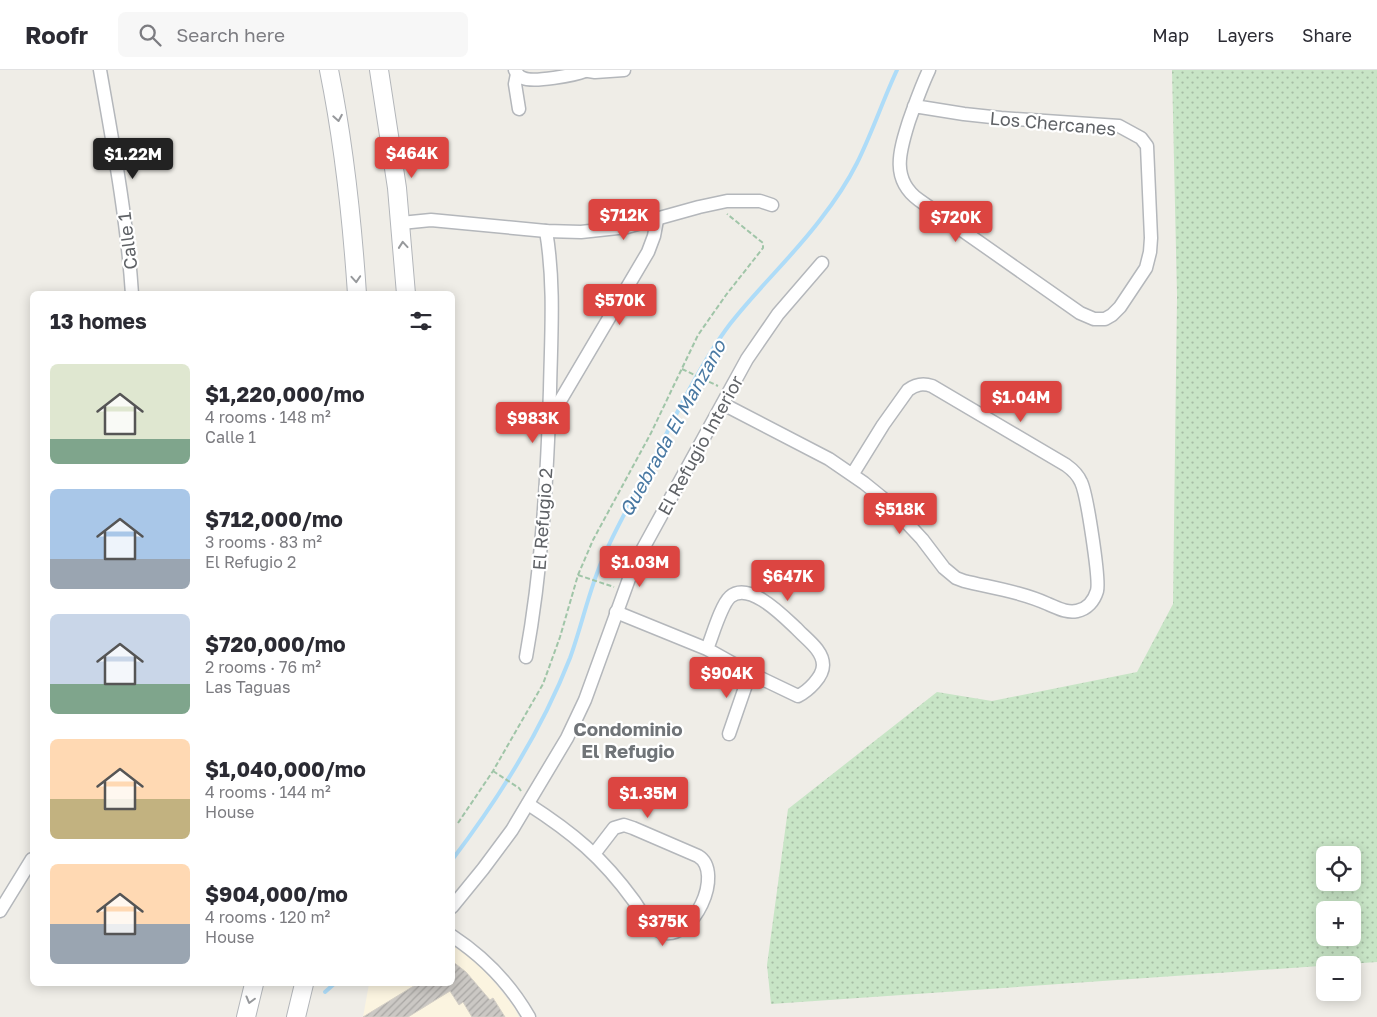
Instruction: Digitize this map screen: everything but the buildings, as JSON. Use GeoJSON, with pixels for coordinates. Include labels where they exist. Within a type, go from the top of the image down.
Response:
{"type":"FeatureCollection","features":[{"type":"Feature","properties":{"kind":"street","name":"Calle 1"},"geometry":{"type":"LineString","coordinates":[[100,70],[122,201],[132,291]]}},
{"type":"Feature","properties":{"kind":"street"},"geometry":{"type":"LineString","coordinates":[[329,70],[345,165],[357,291]]}},
{"type":"Feature","properties":{"kind":"street"},"geometry":{"type":"LineString","coordinates":[[379,70],[401,223],[406,291]]}},
{"type":"Feature","properties":{"kind":"street"},"geometry":{"type":"LineString","coordinates":[[516,72],[523,78],[530,79],[570,76],[584,70],[595,72],[624,70]]}},
{"type":"Feature","properties":{"kind":"street"},"geometry":{"type":"LineString","coordinates":[[914,106],[929,70]]}},
{"type":"Feature","properties":{"kind":"street"},"geometry":{"type":"LineString","coordinates":[[516,72],[515,84],[519,110]]}},
{"type":"Feature","properties":{"kind":"street","name":"Los Chercanes"},"geometry":{"type":"LineString","coordinates":[[914,106],[1001,118],[1118,126],[1141,138],[1146,146],[1151,238],[1150,252],[1146,268],[1120,307],[1112,315],[1105,319],[1094,319],[1080,313],[909,192],[902,181],[899,160],[914,106]]}},
{"type":"Feature","properties":{"kind":"street"},"geometry":{"type":"LineString","coordinates":[[401,223],[431,220],[546,231],[600,231],[628,227],[714,204],[750,200],[772,204]]}},
{"type":"Feature","properties":{"kind":"street"},"geometry":{"type":"LineString","coordinates":[[549,420],[648,252],[657,220]]}},
{"type":"Feature","properties":{"kind":"street","name":"El Refugio 2"},"geometry":{"type":"LineString","coordinates":[[526,657],[538,576],[549,420],[552,280],[546,231]]}},
{"type":"Feature","properties":{"kind":"street","name":"El Refugio Interior"},"geometry":{"type":"LineString","coordinates":[[455,903],[496,852],[528,804],[576,720],[629,578],[642,549],[747,359],[792,297],[822,263]]}},
{"type":"Feature","properties":{"kind":"street"},"geometry":{"type":"LineString","coordinates":[[723,404],[829,459],[875,491],[922,539],[944,568],[956,578],[1021,594],[1060,610],[1072,612],[1084,609],[1093,601],[1098,581],[1097,569],[1084,492],[1078,476],[1066,465],[932,386],[921,384],[908,390],[852,474]]}},
{"type":"Feature","properties":{"kind":"street"},"geometry":{"type":"LineString","coordinates":[[616,612],[707,649],[750,673],[798,696],[812,687],[824,664],[819,651],[773,606],[748,593],[740,592],[730,597],[725,604],[707,649]]}},
{"type":"Feature","properties":{"kind":"street"},"geometry":{"type":"LineString","coordinates":[[729,734],[750,673]]}},
{"type":"Feature","properties":{"kind":"street"},"geometry":{"type":"LineString","coordinates":[[528,804],[562,827],[594,854],[611,872],[649,923],[658,931],[666,934],[678,931],[691,921],[700,908],[705,894],[708,870],[705,861],[694,854],[624,825],[618,826],[611,831],[594,854]]}},
{"type":"Feature","properties":{"kind":"street"},"geometry":{"type":"LineString","coordinates":[[0,911],[30,862]]}},
{"type":"Feature","properties":{"kind":"street"},"geometry":{"type":"LineString","coordinates":[[455,938],[478,955],[505,982],[530,1017]]}},
{"type":"Feature","properties":{"kind":"street"},"geometry":{"type":"LineString","coordinates":[[246,1017],[254,986]]}},
{"type":"Feature","properties":{"kind":"street"},"geometry":{"type":"LineString","coordinates":[[296,1017],[304,986]]}},
{"type":"Feature","properties":{"kind":"path"},"geometry":{"type":"LineString","coordinates":[[458,823],[493,771],[543,684],[557,647],[578,576],[593,540],[646,441],[698,335],[726,295],[763,248],[764,245],[714,204]]}},
{"type":"Feature","properties":{"kind":"path"},"geometry":{"type":"LineString","coordinates":[[682,369],[706,380]]}},
{"type":"Feature","properties":{"kind":"path"},"geometry":{"type":"LineString","coordinates":[[578,576],[607,585]]}},
{"type":"Feature","properties":{"kind":"path"},"geometry":{"type":"LineString","coordinates":[[493,771],[519,788]]}},
{"type":"Feature","properties":{"kind":"shaded area"},"geometry":{"type":"Polygon","coordinates":[[[455,946],[475,961],[495,983],[514,1007],[519,1017],[363,1017],[369,986],[455,986],[455,946]]]}},
{"type":"Feature","properties":{"kind":"green space"},"geometry":{"type":"Polygon","coordinates":[[[1172,70],[1377,70],[1377,962],[1361,963],[1361,956],[1316,956],[1316,966],[771,1004],[767,965],[788,809],[937,692],[992,701],[1137,672],[1173,604],[1177,296],[1172,70]]]}},
{"type":"Feature","properties":{"kind":"waterway","name":"Quebrada El Manzano"},"geometry":{"type":"LineString","coordinates":[[455,856],[503,788],[533,737],[570,658],[598,570],[623,517],[698,373],[730,324],[809,234],[840,192],[862,152],[897,70]]}},
{"type":"Feature","properties":{"kind":"waterway","name":"Quebrada El Manzano"},"geometry":{"type":"LineString","coordinates":[[325,992],[332,986]]}},
{"type":"Feature","properties":{"kind":"district","name":"Condominio El Refugio"},"geometry":{"type":"Point","coordinates":[628,739]}}]}
